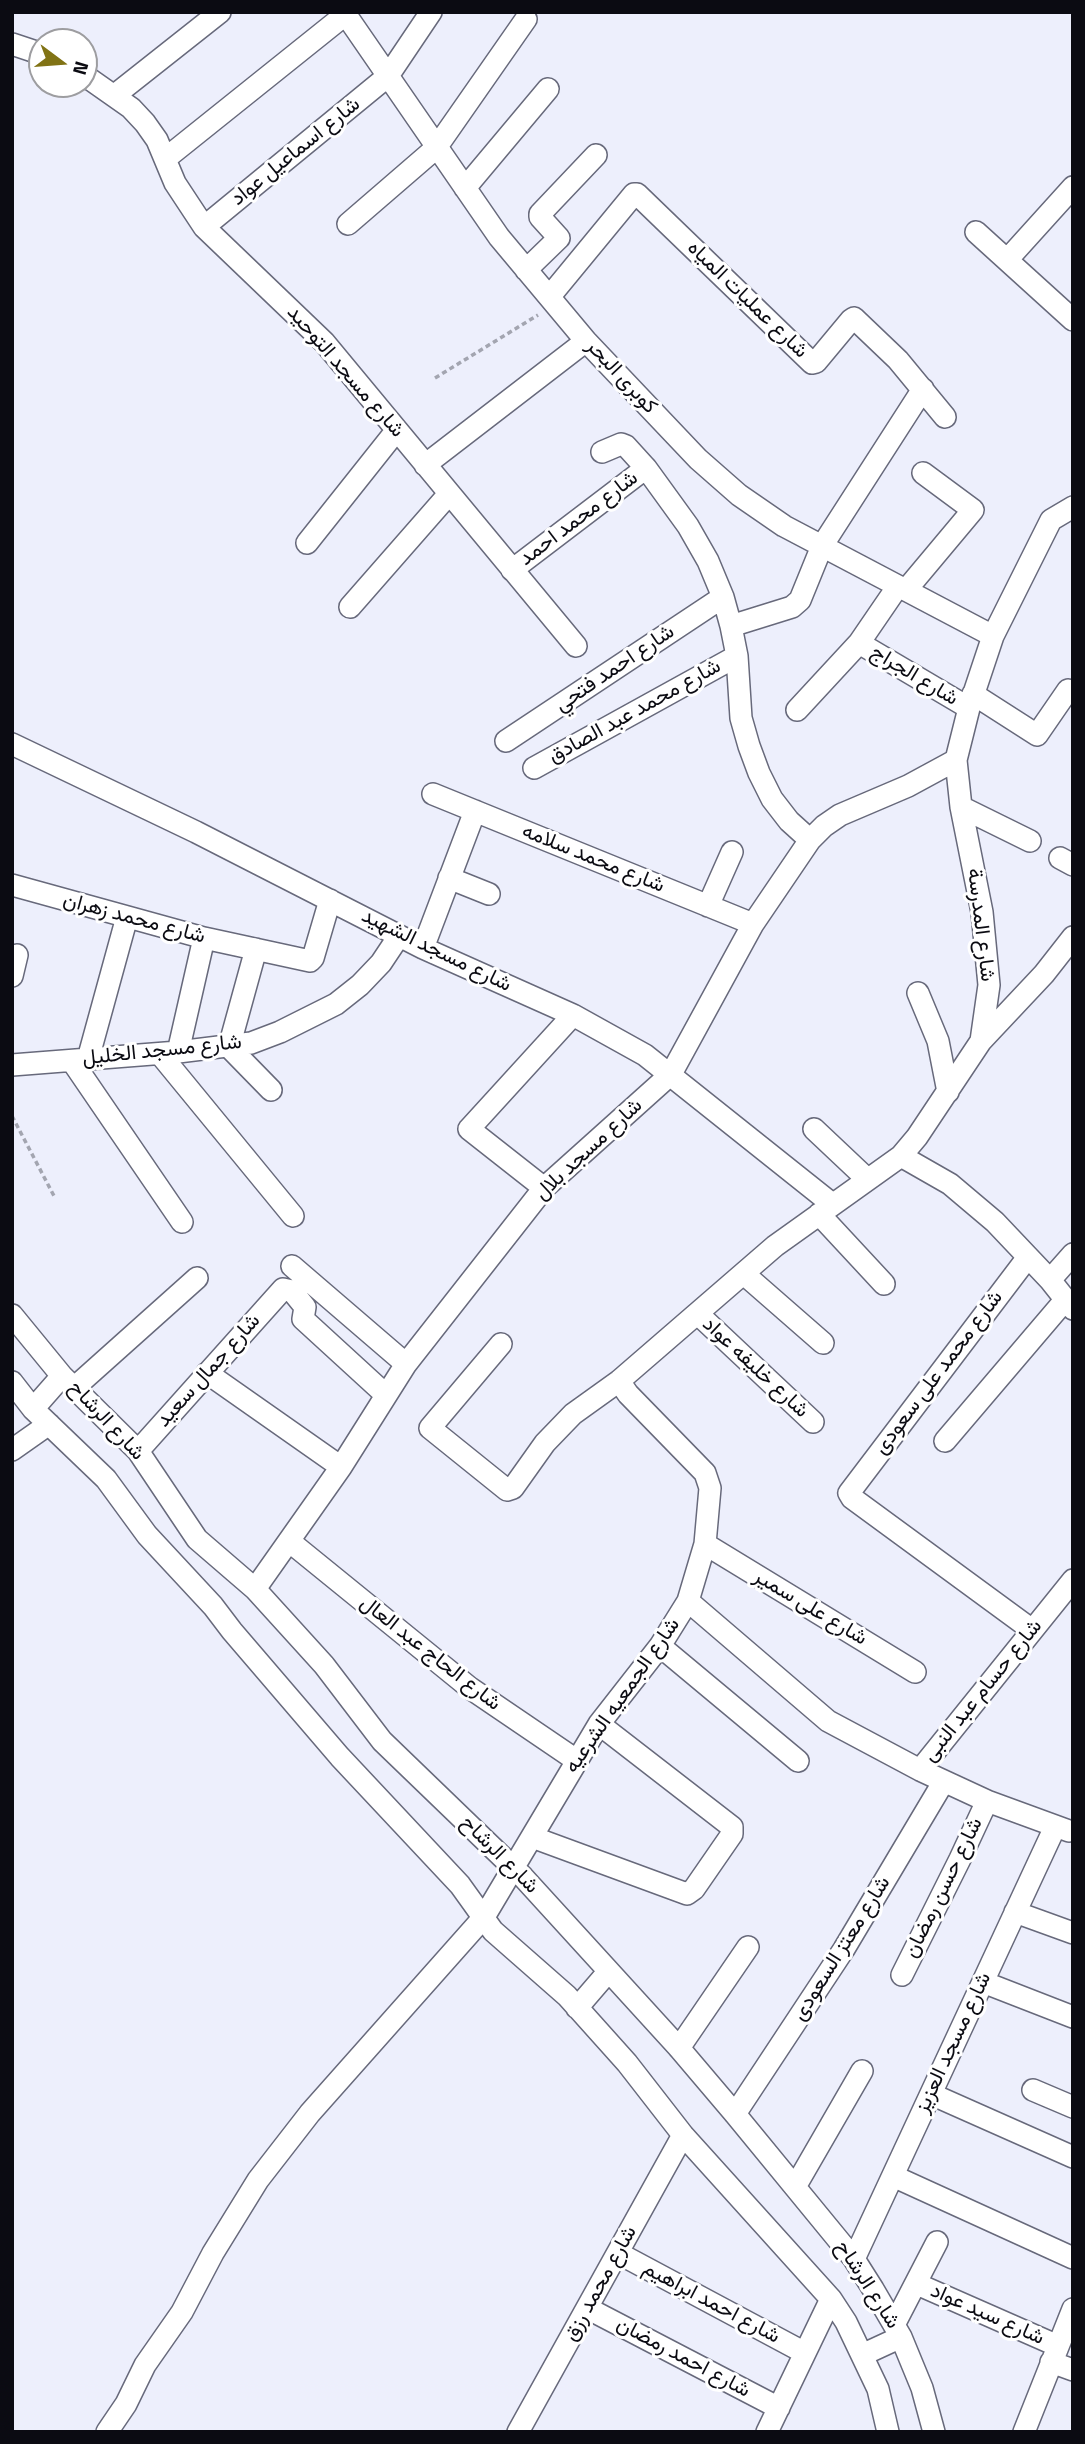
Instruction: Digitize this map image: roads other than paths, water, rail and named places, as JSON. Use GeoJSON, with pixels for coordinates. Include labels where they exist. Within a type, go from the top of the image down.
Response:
{"type":"FeatureCollection","features":[{"type":"Feature","properties":{"kind":"street"},"geometry":{"type":"LineString","coordinates":[[115,95],[220,12]]}},
{"type":"Feature","properties":{"kind":"street","name":"شارع اسماعيل عواد"},"geometry":{"type":"LineString","coordinates":[[204,227],[388,76],[431,12]]}},
{"type":"Feature","properties":{"kind":"street"},"geometry":{"type":"LineString","coordinates":[[165,159],[345,13]]}},
{"type":"Feature","properties":{"kind":"street","name":"كوبرى البحر"},"geometry":{"type":"LineString","coordinates":[[345,13],[499,237],[586,341],[698,459],[739,495],[784,526],[993,636]]}},
{"type":"Feature","properties":{"kind":"street"},"geometry":{"type":"LineString","coordinates":[[348,224],[436,148],[526,19]]}},
{"type":"Feature","properties":{"kind":"street","name":"شارع مسجد التوحيد"},"geometry":{"type":"LineString","coordinates":[[98,84],[131,108],[145,123],[157,140],[189,206],[204,227],[324,342],[576,646]]}},
{"type":"Feature","properties":{"kind":"street"},"geometry":{"type":"LineString","coordinates":[[466,188],[548,89]]}},
{"type":"Feature","properties":{"kind":"street"},"geometry":{"type":"LineString","coordinates":[[526,270],[558,239],[558,235],[540,214],[596,155]]}},
{"type":"Feature","properties":{"kind":"street"},"geometry":{"type":"LineString","coordinates":[[1007,260],[1073,187]]}},
{"type":"Feature","properties":{"kind":"street","name":"شارع عمليات المياه"},"geometry":{"type":"LineString","coordinates":[[553,300],[636,193],[812,363],[816,362],[854,318],[891,353],[945,417]]}},
{"type":"Feature","properties":{"kind":"street"},"geometry":{"type":"LineString","coordinates":[[976,232],[1073,320]]}},
{"type":"Feature","properties":{"kind":"street"},"geometry":{"type":"LineString","coordinates":[[425,465],[586,341]]}},
{"type":"Feature","properties":{"kind":"street"},"geometry":{"type":"LineString","coordinates":[[731,626],[796,604],[802,596],[822,546],[923,389]]}},
{"type":"Feature","properties":{"kind":"street"},"geometry":{"type":"LineString","coordinates":[[307,543],[396,431]]}},
{"type":"Feature","properties":{"kind":"street"},"geometry":{"type":"LineString","coordinates":[[602,452],[625,445],[646,468],[698,544],[723,597],[731,626],[737,656],[741,718],[759,773],[772,799],[789,821],[810,841]]}},
{"type":"Feature","properties":{"kind":"street","name":"شارع محمد احمد"},"geometry":{"type":"LineString","coordinates":[[512,570],[646,468]]}},
{"type":"Feature","properties":{"kind":"street"},"geometry":{"type":"LineString","coordinates":[[797,710],[859,643],[902,588],[973,510],[923,473]]}},
{"type":"Feature","properties":{"kind":"street"},"geometry":{"type":"LineString","coordinates":[[350,607],[449,494]]}},
{"type":"Feature","properties":{"kind":"street","name":"شارع المدرسة"},"geometry":{"type":"LineString","coordinates":[[501,1344],[430,1429],[505,1489],[513,1488],[545,1443],[573,1414],[619,1381],[775,1246],[901,1156],[948,1091],[981,1041],[989,985],[982,912],[961,807],[956,760],[971,701],[993,636],[1051,520],[1073,508]]}},
{"type":"Feature","properties":{"kind":"street","name":"شارع احمد فتحي"},"geometry":{"type":"LineString","coordinates":[[506,741],[723,597]]}},
{"type":"Feature","properties":{"kind":"street","name":"شارع الجراج"},"geometry":{"type":"LineString","coordinates":[[859,643],[1037,735],[1068,690]]}},
{"type":"Feature","properties":{"kind":"street","name":"شارع محمد عبد الصادق"},"geometry":{"type":"LineString","coordinates":[[534,768],[737,656]]}},
{"type":"Feature","properties":{"kind":"street","name":"شارع مسجد الشهيد"},"geometry":{"type":"LineString","coordinates":[[12,744],[423,948],[573,1015],[645,1055],[671,1074],[825,1209],[884,1284]]}},
{"type":"Feature","properties":{"kind":"street","name":"شارع مسجد بلال"},"geometry":{"type":"LineString","coordinates":[[256,1589],[341,1467],[406,1364],[544,1188],[671,1074],[753,925],[810,841],[840,814],[908,786],[956,760]]}},
{"type":"Feature","properties":{"kind":"street","name":"شارع محمد سلامه"},"geometry":{"type":"LineString","coordinates":[[433,794],[753,925]]}},
{"type":"Feature","properties":{"kind":"street"},"geometry":{"type":"LineString","coordinates":[[961,807],[1030,841]]}},
{"type":"Feature","properties":{"kind":"street"},"geometry":{"type":"LineString","coordinates":[[423,948],[475,811]]}},
{"type":"Feature","properties":{"kind":"street"},"geometry":{"type":"LineString","coordinates":[[708,906],[732,852]]}},
{"type":"Feature","properties":{"kind":"street"},"geometry":{"type":"LineString","coordinates":[[449,878],[489,894]]}},
{"type":"Feature","properties":{"kind":"street","name":"شارع محمد زهران"},"geometry":{"type":"LineString","coordinates":[[12,885],[204,939],[311,960],[330,900]]}},
{"type":"Feature","properties":{"kind":"street"},"geometry":{"type":"LineString","coordinates":[[127,917],[80,1060],[182,1222]]}},
{"type":"Feature","properties":{"kind":"street","name":"شارع مسجد الخليل"},"geometry":{"type":"LineString","coordinates":[[12,1065],[169,1053],[251,1043],[281,1032],[336,1004],[374,970],[399,936]]}},
{"type":"Feature","properties":{"kind":"street"},"geometry":{"type":"LineString","coordinates":[[981,1041],[1044,974],[1073,937]]}},
{"type":"Feature","properties":{"kind":"street"},"geometry":{"type":"LineString","coordinates":[[204,939],[169,1053],[293,1216]]}},
{"type":"Feature","properties":{"kind":"street"},"geometry":{"type":"LineString","coordinates":[[256,949],[229,1047],[271,1090]]}},
{"type":"Feature","properties":{"kind":"street"},"geometry":{"type":"LineString","coordinates":[[918,993],[938,1041],[948,1091]]}},
{"type":"Feature","properties":{"kind":"street"},"geometry":{"type":"LineString","coordinates":[[544,1188],[469,1129],[573,1015]]}},
{"type":"Feature","properties":{"kind":"street"},"geometry":{"type":"LineString","coordinates":[[814,1129],[867,1179]]}},
{"type":"Feature","properties":{"kind":"street"},"geometry":{"type":"LineString","coordinates":[[901,1156],[950,1184],[995,1222],[1069,1304],[945,1441]]}},
{"type":"Feature","properties":{"kind":"street"},"geometry":{"type":"LineString","coordinates":[[1050,1280],[1073,1254]]}},
{"type":"Feature","properties":{"kind":"street","name":"شارع محمد على سعودى"},"geometry":{"type":"LineString","coordinates":[[1028,1257],[850,1490],[852,1497],[1032,1630]]}},
{"type":"Feature","properties":{"kind":"street"},"geometry":{"type":"LineString","coordinates":[[292,1266],[406,1364]]}},
{"type":"Feature","properties":{"kind":"street"},"geometry":{"type":"LineString","coordinates":[[744,1274],[823,1343]]}},
{"type":"Feature","properties":{"kind":"street"},"geometry":{"type":"LineString","coordinates":[[36,1406],[197,1278]]}},
{"type":"Feature","properties":{"kind":"street","name":"شارع جمال سعيد"},"geometry":{"type":"LineString","coordinates":[[138,1451],[280,1291],[287,1289],[292,1291],[305,1307],[303,1319],[386,1395]]}},
{"type":"Feature","properties":{"kind":"street","name":"شارع خليفه عواد"},"geometry":{"type":"LineString","coordinates":[[698,1314],[813,1422]]}},
{"type":"Feature","properties":{"kind":"street","name":"شارع الرشاح"},"geometry":{"type":"LineString","coordinates":[[12,1315],[64,1382],[138,1451],[197,1539],[256,1589],[324,1665],[382,1741],[511,1873],[604,1977],[679,2048],[735,2114],[854,2259],[896,2334],[922,2388],[934,2432]]}},
{"type":"Feature","properties":{"kind":"street"},"geometry":{"type":"LineString","coordinates":[[207,1373],[341,1467]]}},
{"type":"Feature","properties":{"kind":"street","name":"شارع الجمعيه الشرعيه"},"geometry":{"type":"LineString","coordinates":[[107,2432],[126,2404],[145,2365],[182,2312],[234,2216],[264,2171],[310,2113],[487,1911],[599,1724],[660,1646],[688,1601],[705,1544],[710,1488],[705,1473],[628,1394],[619,1381]]}},
{"type":"Feature","properties":{"kind":"street","name":"شارع الرشاح"},"geometry":{"type":"LineString","coordinates":[[12,1382],[36,1406],[49,1424],[106,1479],[147,1535],[206,1598],[340,1757],[487,1911],[506,1944],[582,2003],[683,2136],[831,2299],[868,2353],[888,2432]]}},
{"type":"Feature","properties":{"kind":"street"},"geometry":{"type":"LineString","coordinates":[[12,1450],[49,1424]]}},
{"type":"Feature","properties":{"kind":"street","name":"شارع الحاج عبد العال"},"geometry":{"type":"LineString","coordinates":[[289,1541],[470,1688],[576,1760]]}},
{"type":"Feature","properties":{"kind":"street","name":"شارع على سمير"},"geometry":{"type":"LineString","coordinates":[[705,1544],[915,1672]]}},
{"type":"Feature","properties":{"kind":"street","name":"شارع حسام عبد النبى"},"geometry":{"type":"LineString","coordinates":[[920,1770],[1073,1580]]}},
{"type":"Feature","properties":{"kind":"street"},"geometry":{"type":"LineString","coordinates":[[688,1601],[818,1713],[920,1770],[986,1801]]}},
{"type":"Feature","properties":{"kind":"street"},"geometry":{"type":"LineString","coordinates":[[660,1646],[798,1761]]}},
{"type":"Feature","properties":{"kind":"street"},"geometry":{"type":"LineString","coordinates":[[531,1837],[687,1894],[694,1889],[732,1834],[732,1827],[599,1724]]}},
{"type":"Feature","properties":{"kind":"street","name":"شارع معتز السعودى"},"geometry":{"type":"LineString","coordinates":[[735,2114],[844,1949],[944,1781]]}},
{"type":"Feature","properties":{"kind":"street","name":"شارع مسجد العزيز"},"geometry":{"type":"LineString","coordinates":[[854,2259],[1015,1912],[1062,1829],[986,1801]]}},
{"type":"Feature","properties":{"kind":"street","name":"شارع حسن رمضان"},"geometry":{"type":"LineString","coordinates":[[902,1975],[986,1801]]}},
{"type":"Feature","properties":{"kind":"street"},"geometry":{"type":"LineString","coordinates":[[1015,1912],[1073,1933]]}},
{"type":"Feature","properties":{"kind":"street"},"geometry":{"type":"LineString","coordinates":[[679,2048],[748,1947]]}},
{"type":"Feature","properties":{"kind":"street"},"geometry":{"type":"LineString","coordinates":[[582,2003],[604,1977]]}},
{"type":"Feature","properties":{"kind":"street"},"geometry":{"type":"LineString","coordinates":[[983,1982],[1073,2017]]}},
{"type":"Feature","properties":{"kind":"street"},"geometry":{"type":"LineString","coordinates":[[795,2187],[862,2071]]}},
{"type":"Feature","properties":{"kind":"street"},"geometry":{"type":"LineString","coordinates":[[1033,2090],[1073,2107]]}},
{"type":"Feature","properties":{"kind":"street"},"geometry":{"type":"LineString","coordinates":[[930,2094],[1073,2157]]}},
{"type":"Feature","properties":{"kind":"street","name":"شارع محمد رزق"},"geometry":{"type":"LineString","coordinates":[[518,2432],[683,2136]]}},
{"type":"Feature","properties":{"kind":"street"},"geometry":{"type":"LineString","coordinates":[[892,2176],[1073,2258]]}},
{"type":"Feature","properties":{"kind":"street"},"geometry":{"type":"LineString","coordinates":[[868,2353],[896,2334],[937,2242]]}},
{"type":"Feature","properties":{"kind":"street","name":"شارع احمد ابراهيم"},"geometry":{"type":"LineString","coordinates":[[618,2253],[805,2353]]}},
{"type":"Feature","properties":{"kind":"street","name":"شارع سيد عواد"},"geometry":{"type":"LineString","coordinates":[[917,2284],[1055,2354],[1073,2370]]}},
{"type":"Feature","properties":{"kind":"street"},"geometry":{"type":"LineString","coordinates":[[767,2432],[831,2299]]}},
{"type":"Feature","properties":{"kind":"street","name":"شارع احمد رمضان"},"geometry":{"type":"LineString","coordinates":[[587,2308],[779,2408]]}},
{"type":"Feature","properties":{"kind":"street"},"geometry":{"type":"LineString","coordinates":[[1024,2432],[1073,2309]]}}]}
